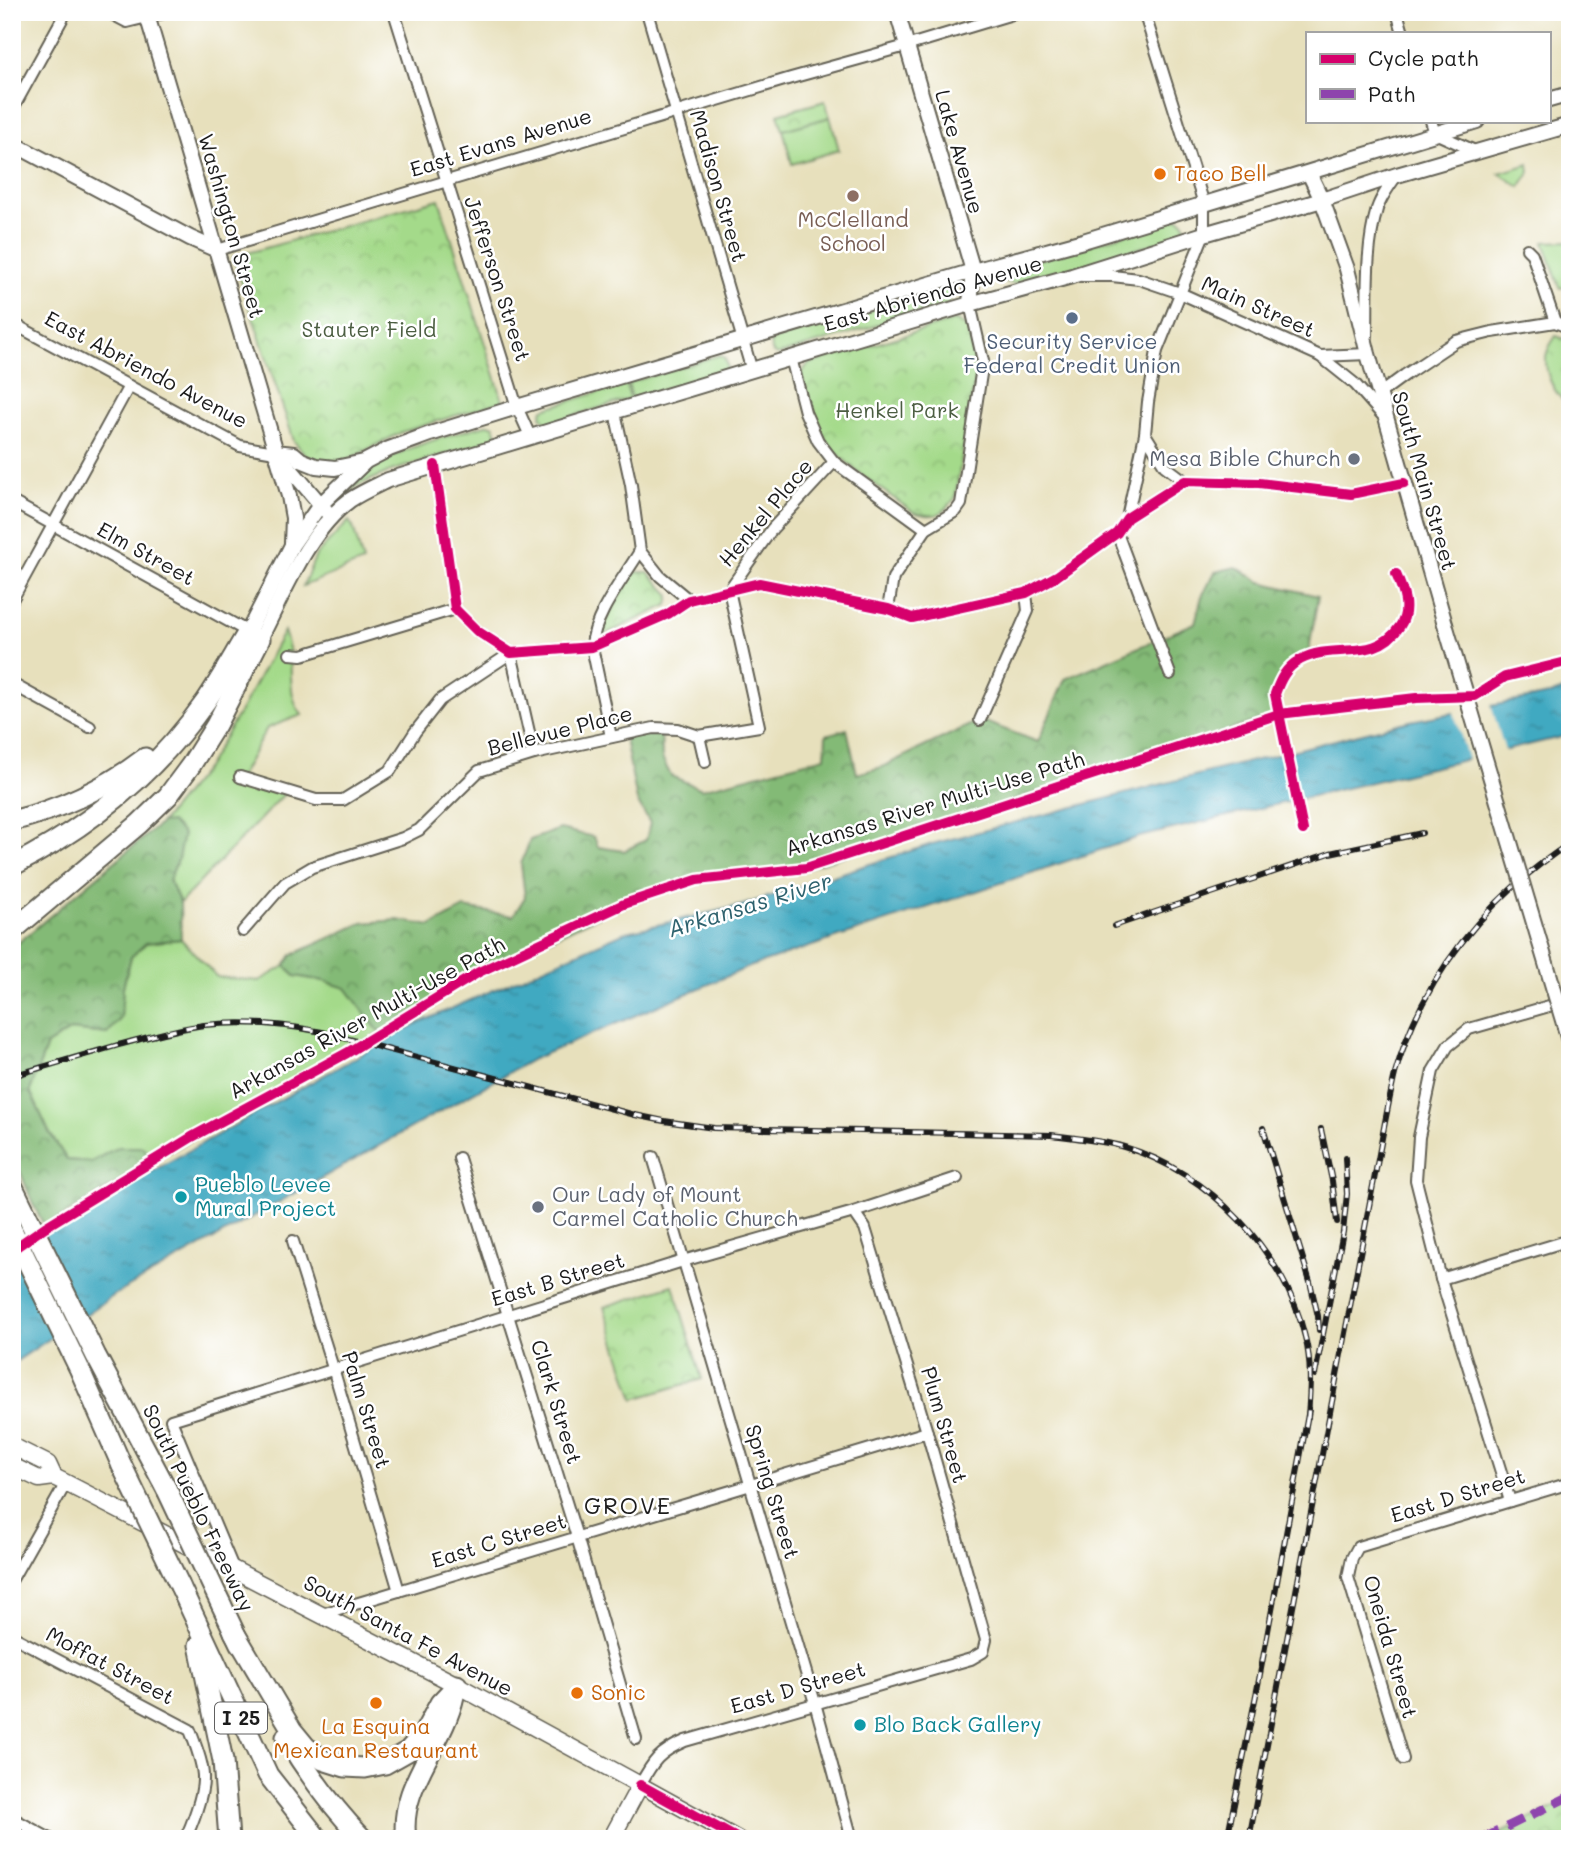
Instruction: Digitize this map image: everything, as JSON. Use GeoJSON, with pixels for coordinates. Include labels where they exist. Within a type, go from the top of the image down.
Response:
{"type":"FeatureCollection","features":[{"type":"Feature","properties":{"kind":"highway"},"geometry":{"type":"LineString","coordinates":[[12,931],[139,824],[168,796],[216,725],[251,660],[254,636]]}},
{"type":"Feature","properties":{"kind":"highway"},"geometry":{"type":"LineString","coordinates":[[12,866],[78,828],[121,794],[170,747],[254,636]]}},
{"type":"Feature","properties":{"kind":"highway"},"geometry":{"type":"LineString","coordinates":[[12,881],[87,837],[152,783],[209,720],[251,660]]}},
{"type":"Feature","properties":{"kind":"highway"},"geometry":{"type":"LineString","coordinates":[[12,821],[74,800],[119,777],[147,757],[207,700]]}},
{"type":"Feature","properties":{"kind":"highway","name":"South Pueblo Freeway"},"geometry":{"type":"LineString","coordinates":[[12,1185],[96,1356],[167,1490],[277,1722],[311,1777],[363,1839]]}},
{"type":"Feature","properties":{"kind":"highway","name":"I 25"},"geometry":{"type":"LineString","coordinates":[[12,1230],[268,1775],[318,1839]]}},
{"type":"Feature","properties":{"kind":"highway"},"geometry":{"type":"LineString","coordinates":[[192,1610],[223,1761],[229,1839]]}},
{"type":"Feature","properties":{"kind":"highway"},"geometry":{"type":"LineString","coordinates":[[234,1632],[292,1730],[306,1747],[323,1760],[345,1768],[385,1764],[408,1751],[424,1733],[440,1703],[457,1685]]}},
{"type":"Feature","properties":{"kind":"highway"},"geometry":{"type":"LineString","coordinates":[[406,1839],[404,1817],[410,1795],[441,1733],[457,1685]]}},
{"type":"Feature","properties":{"kind":"main road","name":"Lake Avenue"},"geometry":{"type":"LineString","coordinates":[[897,12],[972,271],[970,304]]}},
{"type":"Feature","properties":{"kind":"main road","name":"Washington Street"},"geometry":{"type":"LineString","coordinates":[[146,15],[289,495],[293,518],[292,545]]}},
{"type":"Feature","properties":{"kind":"main road"},"geometry":{"type":"LineString","coordinates":[[1550,100],[1570,94]]}},
{"type":"Feature","properties":{"kind":"main road","name":"East Abriendo Avenue"},"geometry":{"type":"LineString","coordinates":[[254,636],[292,545],[320,505],[366,461],[389,449],[517,407],[1308,173],[1433,127],[1470,122]]}},
{"type":"Feature","properties":{"kind":"main road","name":"East Abriendo Avenue"},"geometry":{"type":"LineString","coordinates":[[254,636],[307,548],[332,517],[351,499],[388,480],[1570,125]]}},
{"type":"Feature","properties":{"kind":"main road"},"geometry":{"type":"LineString","coordinates":[[12,143],[190,239],[217,250]]}},
{"type":"Feature","properties":{"kind":"main road","name":"South Main Street"},"geometry":{"type":"LineString","coordinates":[[1308,173],[1322,200],[1347,269],[1404,483],[1570,1044]]}},
{"type":"Feature","properties":{"kind":"main road"},"geometry":{"type":"LineString","coordinates":[[275,452],[294,454],[316,466],[335,468],[366,461]]}},
{"type":"Feature","properties":{"kind":"main road"},"geometry":{"type":"LineString","coordinates":[[275,452],[332,517]]}},
{"type":"Feature","properties":{"kind":"main road","name":"South Santa Fe Avenue"},"geometry":{"type":"LineString","coordinates":[[12,1446],[48,1464],[60,1480]]}},
{"type":"Feature","properties":{"kind":"main road","name":"South Santa Fe Avenue"},"geometry":{"type":"LineString","coordinates":[[12,1466],[39,1479],[60,1480],[323,1614],[738,1839]]}},
{"type":"Feature","properties":{"kind":"main road"},"geometry":{"type":"LineString","coordinates":[[611,1839],[640,1785]]}},
{"type":"Feature","properties":{"kind":"street"},"geometry":{"type":"LineString","coordinates":[[12,110],[66,12]]}},
{"type":"Feature","properties":{"kind":"street"},"geometry":{"type":"LineString","coordinates":[[108,12],[127,22],[146,15],[168,12]]}},
{"type":"Feature","properties":{"kind":"street","name":"Jefferson Street"},"geometry":{"type":"LineString","coordinates":[[394,12],[517,407],[530,436]]}},
{"type":"Feature","properties":{"kind":"street","name":"Madison Street"},"geometry":{"type":"LineString","coordinates":[[647,12],[752,371]]}},
{"type":"Feature","properties":{"kind":"street","name":"East Evans Avenue"},"geometry":{"type":"LineString","coordinates":[[217,250],[1019,12]]}},
{"type":"Feature","properties":{"kind":"street"},"geometry":{"type":"LineString","coordinates":[[1127,519],[1145,434],[1157,351],[1204,234],[1205,204],[1144,12]]}},
{"type":"Feature","properties":{"kind":"street"},"geometry":{"type":"LineString","coordinates":[[1397,12],[1404,32]]}},
{"type":"Feature","properties":{"kind":"street"},"geometry":{"type":"LineString","coordinates":[[1433,127],[1477,152]]}},
{"type":"Feature","properties":{"kind":"street","name":"South Main Street"},"geometry":{"type":"LineString","coordinates":[[1368,352],[1368,254],[1378,208],[1386,190],[1397,176]]}},
{"type":"Feature","properties":{"kind":"street"},"geometry":{"type":"LineString","coordinates":[[1527,249],[1532,254],[1555,322]]}},
{"type":"Feature","properties":{"kind":"street","name":"Main Street"},"geometry":{"type":"LineString","coordinates":[[1072,276],[1139,279],[1180,293],[1320,356],[1355,384],[1387,421]]}},
{"type":"Feature","properties":{"kind":"street"},"geometry":{"type":"LineString","coordinates":[[888,610],[893,578],[926,529],[956,511],[961,504],[983,361],[970,304]]}},
{"type":"Feature","properties":{"kind":"street"},"geometry":{"type":"LineString","coordinates":[[1380,394],[1456,341],[1555,322],[1570,328]]}},
{"type":"Feature","properties":{"kind":"street","name":"East Abriendo Avenue"},"geometry":{"type":"LineString","coordinates":[[12,323],[240,446],[275,452]]}},
{"type":"Feature","properties":{"kind":"street","name":"Main Street"},"geometry":{"type":"LineString","coordinates":[[1320,356],[1368,352]]}},
{"type":"Feature","properties":{"kind":"street"},"geometry":{"type":"LineString","coordinates":[[791,358],[805,412],[818,441],[834,462],[926,529]]}},
{"type":"Feature","properties":{"kind":"street"},"geometry":{"type":"LineString","coordinates":[[12,600],[129,386]]}},
{"type":"Feature","properties":{"kind":"street"},"geometry":{"type":"LineString","coordinates":[[615,412],[631,485],[640,551],[660,576],[689,600]]}},
{"type":"Feature","properties":{"kind":"street"},"geometry":{"type":"LineString","coordinates":[[1145,434],[1165,466],[1185,481]]}},
{"type":"Feature","properties":{"kind":"street","name":"Henkel Place"},"geometry":{"type":"LineString","coordinates":[[729,590],[772,529],[834,462]]}},
{"type":"Feature","properties":{"kind":"street"},"geometry":{"type":"LineString","coordinates":[[435,466],[455,608],[477,631],[511,653],[534,754]]}},
{"type":"Feature","properties":{"kind":"street"},"geometry":{"type":"LineString","coordinates":[[240,777],[316,800],[343,800],[390,771],[440,700],[511,653],[592,646],[668,614],[689,600],[759,583],[888,610],[912,618],[1026,593],[1057,576],[1117,533],[1127,519],[1185,481],[1259,483],[1351,494],[1404,483]]}},
{"type":"Feature","properties":{"kind":"street","name":"Elm Street"},"geometry":{"type":"LineString","coordinates":[[12,502],[254,636]]}},
{"type":"Feature","properties":{"kind":"street"},"geometry":{"type":"LineString","coordinates":[[1117,533],[1170,674]]}},
{"type":"Feature","properties":{"kind":"street"},"geometry":{"type":"LineString","coordinates":[[611,737],[592,646],[593,631],[598,618],[640,551]]}},
{"type":"Feature","properties":{"kind":"street","name":"Bellevue Place"},"geometry":{"type":"LineString","coordinates":[[243,931],[285,883],[312,867],[403,838],[419,830],[479,771],[534,754],[654,728],[678,729],[699,736],[759,726],[729,590]]}},
{"type":"Feature","properties":{"kind":"street"},"geometry":{"type":"LineString","coordinates":[[980,720],[1028,611],[1026,593]]}},
{"type":"Feature","properties":{"kind":"street"},"geometry":{"type":"LineString","coordinates":[[290,654],[302,655],[455,608]]}},
{"type":"Feature","properties":{"kind":"street"},"geometry":{"type":"LineString","coordinates":[[12,684],[90,726]]}},
{"type":"Feature","properties":{"kind":"street"},"geometry":{"type":"LineString","coordinates":[[699,736],[705,762]]}},
{"type":"Feature","properties":{"kind":"street"},"geometry":{"type":"LineString","coordinates":[[1510,1501],[1441,1279],[1416,1180],[1419,1137],[1433,1071],[1448,1046],[1469,1029],[1570,1000]]}},
{"type":"Feature","properties":{"kind":"street","name":"Clark Street"},"geometry":{"type":"LineString","coordinates":[[459,1157],[578,1537],[636,1740]]}},
{"type":"Feature","properties":{"kind":"street","name":"Spring Street"},"geometry":{"type":"LineString","coordinates":[[653,1157],[815,1703],[852,1839]]}},
{"type":"Feature","properties":{"kind":"street","name":"East B Street"},"geometry":{"type":"LineString","coordinates":[[233,1568],[170,1420],[683,1261],[854,1212],[957,1178]]}},
{"type":"Feature","properties":{"kind":"street","name":"Plum Street"},"geometry":{"type":"LineString","coordinates":[[854,1212],[865,1228],[927,1432],[986,1640],[983,1652]]}},
{"type":"Feature","properties":{"kind":"street"},"geometry":{"type":"LineString","coordinates":[[1441,1279],[1570,1240]]}},
{"type":"Feature","properties":{"kind":"street","name":"Palm Street"},"geometry":{"type":"LineString","coordinates":[[293,1241],[399,1591]]}},
{"type":"Feature","properties":{"kind":"street","name":"East C Street"},"geometry":{"type":"LineString","coordinates":[[323,1614],[927,1432]]}},
{"type":"Feature","properties":{"kind":"street"},"geometry":{"type":"LineString","coordinates":[[12,1580],[60,1480]]}},
{"type":"Feature","properties":{"kind":"street","name":"East D Street"},"geometry":{"type":"LineString","coordinates":[[1358,1547],[1570,1483]]}},
{"type":"Feature","properties":{"kind":"street","name":"Oneida Street"},"geometry":{"type":"LineString","coordinates":[[1358,1547],[1352,1558],[1348,1577],[1403,1759]]}},
{"type":"Feature","properties":{"kind":"street","name":"Moffat Street"},"geometry":{"type":"LineString","coordinates":[[12,1636],[190,1730],[203,1779],[192,1825],[185,1839]]}},
{"type":"Feature","properties":{"kind":"street","name":"East D Street"},"geometry":{"type":"LineString","coordinates":[[640,1785],[653,1761],[675,1745],[971,1659],[983,1652]]}},
{"type":"Feature","properties":{"kind":"street"},"geometry":{"type":"LineString","coordinates":[[12,1818],[50,1839]]}},
{"type":"Feature","properties":{"kind":"green space"},"geometry":{"type":"Polygon","coordinates":[[[825,101],[830,117],[783,130],[778,114],[825,101]]]}},
{"type":"Feature","properties":{"kind":"green space"},"geometry":{"type":"Polygon","coordinates":[[[830,117],[839,150],[792,164],[783,130],[830,117]]]}},
{"type":"Feature","properties":{"kind":"green space"},"geometry":{"type":"Polygon","coordinates":[[[1529,164],[1530,172],[1520,187],[1499,173],[1529,164]]]}},
{"type":"Feature","properties":{"kind":"green space","name":"Stauter Field"},"geometry":{"type":"Polygon","coordinates":[[[439,199],[503,401],[402,432],[341,463],[307,457],[294,441],[233,257],[439,199]]]}},
{"type":"Feature","properties":{"kind":"green space"},"geometry":{"type":"Polygon","coordinates":[[[1178,218],[1185,226],[1183,235],[1019,284],[1005,282],[999,276],[1002,271],[1178,218]]]}},
{"type":"Feature","properties":{"kind":"green space"},"geometry":{"type":"Polygon","coordinates":[[[1569,241],[1570,287],[1560,288],[1544,242],[1569,241]]]}},
{"type":"Feature","properties":{"kind":"green space"},"geometry":{"type":"Polygon","coordinates":[[[945,288],[950,294],[948,304],[778,355],[773,353],[770,344],[774,339],[945,288]]]}},
{"type":"Feature","properties":{"kind":"green space","name":"Henkel Park"},"geometry":{"type":"Polygon","coordinates":[[[956,320],[968,328],[976,371],[955,498],[942,512],[927,515],[913,512],[867,479],[834,450],[826,440],[811,408],[801,374],[808,364],[956,320]]]}},
{"type":"Feature","properties":{"kind":"green space"},"geometry":{"type":"Polygon","coordinates":[[[1556,336],[1570,341],[1570,390],[1567,405],[1552,384],[1546,365],[1549,346],[1556,336]]]}},
{"type":"Feature","properties":{"kind":"green space"},"geometry":{"type":"Polygon","coordinates":[[[719,355],[725,358],[726,370],[632,399],[628,383],[719,355]]]}},
{"type":"Feature","properties":{"kind":"green space"},"geometry":{"type":"Polygon","coordinates":[[[626,384],[630,399],[549,423],[541,416],[543,409],[626,384]]]}},
{"type":"Feature","properties":{"kind":"green space"},"geometry":{"type":"Polygon","coordinates":[[[489,424],[494,426],[497,435],[495,439],[391,471],[342,494],[374,467],[410,448],[489,424]]]}},
{"type":"Feature","properties":{"kind":"green space"},"geometry":{"type":"Polygon","coordinates":[[[349,521],[363,562],[303,586],[316,555],[349,521]]]}},
{"type":"Feature","properties":{"kind":"green space"},"geometry":{"type":"Polygon","coordinates":[[[1236,567],[1261,582],[1318,596],[1308,657],[1288,670],[1280,680],[1276,692],[1279,714],[806,868],[697,880],[624,904],[479,972],[380,1033],[346,988],[295,976],[285,966],[292,955],[362,923],[398,920],[431,926],[464,908],[513,916],[525,897],[521,864],[530,840],[560,829],[594,837],[598,847],[624,851],[646,840],[650,823],[637,801],[624,734],[661,728],[662,758],[671,776],[702,789],[825,757],[826,735],[847,729],[857,774],[882,767],[980,720],[1038,742],[1065,679],[1195,623],[1202,596],[1215,572],[1236,567]]]}},
{"type":"Feature","properties":{"kind":"green space"},"geometry":{"type":"Polygon","coordinates":[[[633,572],[648,572],[670,595],[668,605],[606,634],[599,632],[633,572]]]}},
{"type":"Feature","properties":{"kind":"green space"},"geometry":{"type":"Polygon","coordinates":[[[284,631],[290,653],[294,701],[302,715],[267,728],[240,777],[287,791],[180,903],[169,880],[178,859],[161,823],[206,768],[284,631]]]}},
{"type":"Feature","properties":{"kind":"green space"},"geometry":{"type":"Polygon","coordinates":[[[171,822],[183,834],[178,859],[169,880],[180,903],[181,939],[146,943],[131,957],[123,987],[121,1018],[107,1034],[71,1030],[47,1045],[30,1091],[49,1132],[67,1160],[91,1162],[118,1147],[143,1147],[155,1160],[45,1227],[12,1151],[12,948],[161,823],[171,822]]]}},
{"type":"Feature","properties":{"kind":"green space"},"geometry":{"type":"Polygon","coordinates":[[[181,939],[217,977],[259,981],[285,966],[295,976],[346,988],[380,1033],[155,1160],[143,1147],[118,1147],[91,1162],[67,1160],[49,1132],[30,1091],[47,1045],[71,1030],[107,1034],[121,1018],[123,987],[131,957],[146,943],[181,939]]]}},
{"type":"Feature","properties":{"kind":"green space"},"geometry":{"type":"Polygon","coordinates":[[[673,1285],[702,1379],[634,1399],[604,1307],[673,1285]]]}},
{"type":"Feature","properties":{"kind":"green space"},"geometry":{"type":"Polygon","coordinates":[[[1570,1800],[1570,1839],[1489,1839],[1565,1802],[1570,1800]]]}},
{"type":"Feature","properties":{"kind":"water","name":"Arkansas River"},"geometry":{"type":"Polygon","coordinates":[[[1570,688],[1570,735],[1139,837],[749,967],[533,1059],[116,1294],[12,1364],[12,1256],[56,1225],[414,1025],[623,933],[743,905],[932,844],[1205,773],[1410,721],[1549,695],[1570,688]]]}},
{"type":"Feature","properties":{"kind":"pier"},"geometry":{"type":"Polygon","coordinates":[[[1490,702],[1506,754],[1469,763],[1453,709],[1490,702]]]}},
{"type":"Feature","properties":{"kind":"railway"},"geometry":{"type":"LineString","coordinates":[[1114,926],[1330,853],[1422,833]]}},
{"type":"Feature","properties":{"kind":"railway"},"geometry":{"type":"LineString","coordinates":[[1249,1839],[1395,1074],[1422,1005],[1440,973],[1462,943],[1511,889],[1570,843]]}},
{"type":"Feature","properties":{"kind":"railway"},"geometry":{"type":"LineString","coordinates":[[12,1076],[182,1029],[234,1023],[263,1024],[322,1032],[664,1121],[714,1128],[1051,1135],[1124,1147],[1185,1175],[1213,1195],[1261,1246],[1295,1305],[1305,1337],[1310,1367],[1308,1417]]}},
{"type":"Feature","properties":{"kind":"railway"},"geometry":{"type":"LineString","coordinates":[[1263,1128],[1310,1282],[1319,1330]]}},
{"type":"Feature","properties":{"kind":"railway"},"geometry":{"type":"LineString","coordinates":[[1321,1129],[1337,1222]]}},
{"type":"Feature","properties":{"kind":"railway"},"geometry":{"type":"LineString","coordinates":[[1315,1375],[1343,1232],[1347,1194],[1345,1158]]}},
{"type":"Feature","properties":{"kind":"railway"},"geometry":{"type":"LineString","coordinates":[[1227,1839],[1309,1409]]}},
{"type":"Feature","properties":{"kind":"marked path"},"geometry":{"type":"LineString","coordinates":[[1482,1839],[1570,1796]]}},
{"type":"Feature","properties":{"kind":"cycle path"},"geometry":{"type":"LineString","coordinates":[[435,465],[455,609],[477,631],[511,653],[592,647],[668,614],[689,600],[759,583],[888,609],[912,618],[1026,593],[1057,576],[1117,533],[1127,518],[1185,481],[1259,483],[1351,494],[1404,483]]}},
{"type":"Feature","properties":{"kind":"cycle path"},"geometry":{"type":"LineString","coordinates":[[1303,830],[1275,694],[1284,674],[1300,660],[1326,652],[1379,645],[1390,638],[1400,626],[1405,613],[1403,593],[1396,574]]}},
{"type":"Feature","properties":{"kind":"cycle path","name":"Arkansas River Multi-Use Path"},"geometry":{"type":"LineString","coordinates":[[12,1250],[192,1137],[347,1053],[479,972],[624,904],[697,880],[806,868],[1279,714],[1416,698],[1475,696],[1505,677],[1570,661]]}},
{"type":"Feature","properties":{"kind":"cycle path"},"geometry":{"type":"LineString","coordinates":[[640,1785],[738,1839]]}},
{"type":"Feature","properties":{"kind":"place","name":"Taco Bell"},"geometry":{"type":"Point","coordinates":[1160,174]}},
{"type":"Feature","properties":{"kind":"place","name":"McClelland School"},"geometry":{"type":"Point","coordinates":[853,196]}},
{"type":"Feature","properties":{"kind":"place","name":"Security Service Federal Credit Union"},"geometry":{"type":"Point","coordinates":[1072,318]}},
{"type":"Feature","properties":{"kind":"place","name":"Mesa Bible Church"},"geometry":{"type":"Point","coordinates":[1354,459]}},
{"type":"Feature","properties":{"kind":"place","name":"Pueblo Levee Mural Project"},"geometry":{"type":"Point","coordinates":[181,1197]}},
{"type":"Feature","properties":{"kind":"place","name":"Our Lady of Mount Carmel Catholic Church"},"geometry":{"type":"Point","coordinates":[538,1207]}},
{"type":"Feature","properties":{"kind":"place","name":"Sonic"},"geometry":{"type":"Point","coordinates":[577,1693]}},
{"type":"Feature","properties":{"kind":"place","name":"La Esquina Mexican Restaurant"},"geometry":{"type":"Point","coordinates":[376,1703]}},
{"type":"Feature","properties":{"kind":"place","name":"Blo Back Gallery"},"geometry":{"type":"Point","coordinates":[860,1725]}},
{"type":"Feature","properties":{"kind":"district","name":"GROVE"},"geometry":{"type":"Point","coordinates":[628,1506]}}]}
